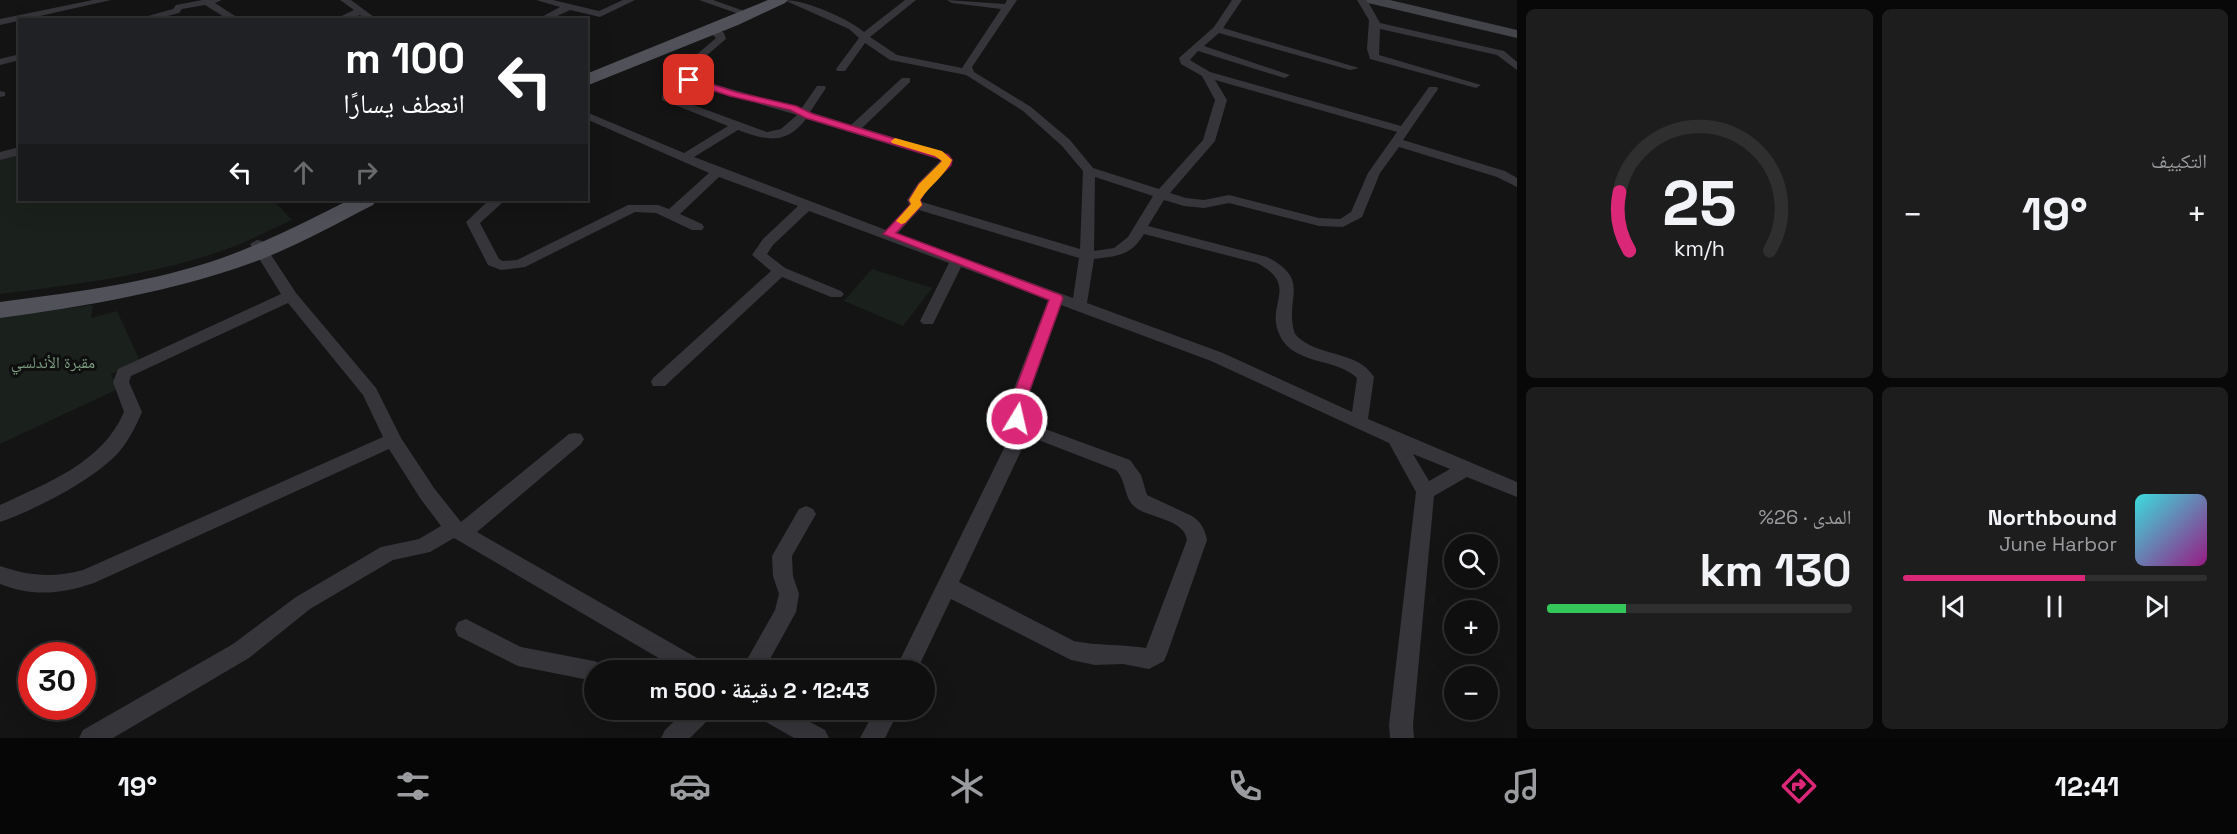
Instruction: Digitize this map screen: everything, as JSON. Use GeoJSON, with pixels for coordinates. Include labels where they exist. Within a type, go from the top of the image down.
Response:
{"type":"FeatureCollection","features":[{"type":"Feature","properties":{"kind":"main road"},"geometry":{"type":"LineString","coordinates":[[712,28],[768,0]]}},
{"type":"Feature","properties":{"kind":"main road"},"geometry":{"type":"LineString","coordinates":[[588,75],[639,57],[780,0]]}},
{"type":"Feature","properties":{"kind":"main road"},"geometry":{"type":"LineString","coordinates":[[1374,0],[1517,34]]}},
{"type":"Feature","properties":{"kind":"main road"},"geometry":{"type":"LineString","coordinates":[[1394,0],[1517,29]]}},
{"type":"Feature","properties":{"kind":"main road"},"geometry":{"type":"LineString","coordinates":[[260,247],[346,201]]}},
{"type":"Feature","properties":{"kind":"main road"},"geometry":{"type":"LineString","coordinates":[[0,300],[38,300],[120,292],[159,283],[220,266],[363,201]]}},
{"type":"Feature","properties":{"kind":"main road"},"geometry":{"type":"LineString","coordinates":[[0,310],[38,300]]}},
{"type":"Feature","properties":{"kind":"street"},"geometry":{"type":"LineString","coordinates":[[19,18],[105,0]]}},
{"type":"Feature","properties":{"kind":"street"},"geometry":{"type":"LineString","coordinates":[[345,0],[371,18]]}},
{"type":"Feature","properties":{"kind":"street"},"geometry":{"type":"LineString","coordinates":[[541,0],[600,14],[630,0]]}},
{"type":"Feature","properties":{"kind":"street"},"geometry":{"type":"LineString","coordinates":[[704,0],[742,12]]}},
{"type":"Feature","properties":{"kind":"street"},"geometry":{"type":"LineString","coordinates":[[789,0],[839,20],[865,36],[885,54],[894,58],[969,73],[1027,109],[1066,143],[1089,171],[1184,202],[1204,204],[1230,199],[1318,222],[1342,223],[1357,214],[1374,173],[1433,89]]}},
{"type":"Feature","properties":{"kind":"street"},"geometry":{"type":"LineString","coordinates":[[841,69],[865,36],[911,0]]}},
{"type":"Feature","properties":{"kind":"street"},"geometry":{"type":"LineString","coordinates":[[952,0],[1010,4]]}},
{"type":"Feature","properties":{"kind":"street"},"geometry":{"type":"LineString","coordinates":[[1237,0],[1217,29],[1184,58],[1185,62],[1206,74],[1400,136],[1501,174],[1517,183]]}},
{"type":"Feature","properties":{"kind":"street"},"geometry":{"type":"LineString","coordinates":[[1362,0],[1373,15],[1376,25],[1372,45],[1374,57],[1476,85]]}},
{"type":"Feature","properties":{"kind":"street"},"geometry":{"type":"LineString","coordinates":[[145,18],[212,1],[234,18]]}},
{"type":"Feature","properties":{"kind":"street"},"geometry":{"type":"LineString","coordinates":[[969,73],[967,68],[969,61],[1010,4]]}},
{"type":"Feature","properties":{"kind":"street"},"geometry":{"type":"LineString","coordinates":[[544,18],[568,7]]}},
{"type":"Feature","properties":{"kind":"street"},"geometry":{"type":"LineString","coordinates":[[342,18],[361,11]]}},
{"type":"Feature","properties":{"kind":"street"},"geometry":{"type":"LineString","coordinates":[[0,22],[18,18]]}},
{"type":"Feature","properties":{"kind":"street"},"geometry":{"type":"LineString","coordinates":[[1376,25],[1500,53],[1517,68]]}},
{"type":"Feature","properties":{"kind":"street"},"geometry":{"type":"LineString","coordinates":[[712,28],[721,35],[721,39],[699,55],[668,96],[668,100],[766,136],[779,135],[802,119],[811,100],[821,88]]}},
{"type":"Feature","properties":{"kind":"street"},"geometry":{"type":"LineString","coordinates":[[1217,29],[1354,68]]}},
{"type":"Feature","properties":{"kind":"street"},"geometry":{"type":"LineString","coordinates":[[1196,47],[1285,75]]}},
{"type":"Feature","properties":{"kind":"street"},"geometry":{"type":"LineString","coordinates":[[0,62],[18,58]]}},
{"type":"Feature","properties":{"kind":"street"},"geometry":{"type":"LineString","coordinates":[[916,205],[1087,256],[1118,252],[1142,228],[1160,196],[1209,141],[1221,100],[1206,74]]}},
{"type":"Feature","properties":{"kind":"street"},"geometry":{"type":"LineString","coordinates":[[684,76],[712,88],[793,108],[805,114],[938,154],[947,160],[945,165],[923,186],[914,200],[916,205]]}},
{"type":"Feature","properties":{"kind":"street"},"geometry":{"type":"LineString","coordinates":[[854,129],[906,80]]}},
{"type":"Feature","properties":{"kind":"street"},"geometry":{"type":"LineString","coordinates":[[588,116],[683,159],[1217,357],[1396,439],[1517,490]]}},
{"type":"Feature","properties":{"kind":"street"},"geometry":{"type":"LineString","coordinates":[[683,159],[736,126]]}},
{"type":"Feature","properties":{"kind":"street"},"geometry":{"type":"LineString","coordinates":[[0,156],[18,152]]}},
{"type":"Feature","properties":{"kind":"street"},"geometry":{"type":"LineString","coordinates":[[1079,307],[1087,256],[1089,171]]}},
{"type":"Feature","properties":{"kind":"street"},"geometry":{"type":"LineString","coordinates":[[670,215],[717,172]]}},
{"type":"Feature","properties":{"kind":"street"},"geometry":{"type":"LineString","coordinates":[[495,201],[473,222],[493,262],[501,266],[520,264],[633,208],[650,207],[697,227]]}},
{"type":"Feature","properties":{"kind":"street"},"geometry":{"type":"LineString","coordinates":[[807,205],[768,242],[760,253],[761,259],[780,271],[836,294]]}},
{"type":"Feature","properties":{"kind":"street"},"geometry":{"type":"LineString","coordinates":[[889,234],[916,205]]}},
{"type":"Feature","properties":{"kind":"street"},"geometry":{"type":"LineString","coordinates":[[1142,228],[1262,260],[1280,269],[1286,279],[1285,319],[1290,338],[1302,348],[1353,366],[1366,377],[1359,421]]}},
{"type":"Feature","properties":{"kind":"street"},"geometry":{"type":"LineString","coordinates":[[260,247],[290,296],[370,392],[393,441],[427,493],[459,530],[681,660]]}},
{"type":"Feature","properties":{"kind":"street"},"geometry":{"type":"LineString","coordinates":[[928,321],[957,260]]}},
{"type":"Feature","properties":{"kind":"street"},"geometry":{"type":"LineString","coordinates":[[659,382],[780,271]]}},
{"type":"Feature","properties":{"kind":"street"},"geometry":{"type":"LineString","coordinates":[[0,514],[85,470],[118,441],[133,412],[121,382],[124,373],[290,296]]}},
{"type":"Feature","properties":{"kind":"street"},"geometry":{"type":"LineString","coordinates":[[911,660],[1019,438],[1020,426],[1015,409],[1056,298]]}},
{"type":"Feature","properties":{"kind":"street"},"geometry":{"type":"LineString","coordinates":[[948,588],[1077,651],[1095,655],[1123,654],[1149,659],[1156,654],[1197,540],[1196,532],[1184,521],[1141,502],[1135,494],[1132,473],[1123,465],[1020,426]]}},
{"type":"Feature","properties":{"kind":"street"},"geometry":{"type":"LineString","coordinates":[[91,738],[241,651],[303,603],[388,553],[423,546],[459,530],[575,439]]}},
{"type":"Feature","properties":{"kind":"street"},"geometry":{"type":"LineString","coordinates":[[1396,439],[1425,492],[1401,725],[1402,738]]}},
{"type":"Feature","properties":{"kind":"street"},"geometry":{"type":"LineString","coordinates":[[0,575],[23,583],[42,585],[87,577],[393,441]]}},
{"type":"Feature","properties":{"kind":"street"},"geometry":{"type":"LineString","coordinates":[[1425,492],[1466,469]]}},
{"type":"Feature","properties":{"kind":"street"},"geometry":{"type":"LineString","coordinates":[[758,660],[785,612],[789,594],[783,576],[782,556],[806,514]]}},
{"type":"Feature","properties":{"kind":"street"},"geometry":{"type":"LineString","coordinates":[[466,629],[518,656],[584,669]]}},
{"type":"Feature","properties":{"kind":"street"},"geometry":{"type":"LineString","coordinates":[[673,738],[692,720]]}},
{"type":"Feature","properties":{"kind":"street"},"geometry":{"type":"LineString","coordinates":[[785,720],[817,738]]}},
{"type":"Feature","properties":{"kind":"street"},"geometry":{"type":"LineString","coordinates":[[872,738],[881,720]]}},
{"type":"Feature","properties":{"kind":"green space"},"geometry":{"type":"Polygon","coordinates":[[[18,155],[18,201],[274,201],[292,220],[238,245],[150,271],[0,294],[0,160],[18,155]]]}},
{"type":"Feature","properties":{"kind":"green space"},"geometry":{"type":"Polygon","coordinates":[[[872,269],[932,288],[903,326],[844,301],[872,269]]]}},
{"type":"Feature","properties":{"kind":"green space","name":"مقبرة الأندلسي"},"geometry":{"type":"Polygon","coordinates":[[[93,305],[91,318],[117,311],[140,361],[111,374],[118,389],[0,444],[0,317],[93,305]]]}},
{"type":"Feature","properties":{"kind":"slow traffic"},"geometry":{"type":"LineString","coordinates":[[895,141],[938,154],[947,160],[945,165],[923,186],[914,200],[916,205],[901,221]]}},
{"type":"Feature","properties":{"kind":"route"},"geometry":{"type":"LineString","coordinates":[[689,80],[733,94],[793,108],[809,116],[945,157],[947,160],[945,165],[923,186],[914,200],[916,205],[889,234],[1056,298],[1015,409],[1017,419]]}}]}
